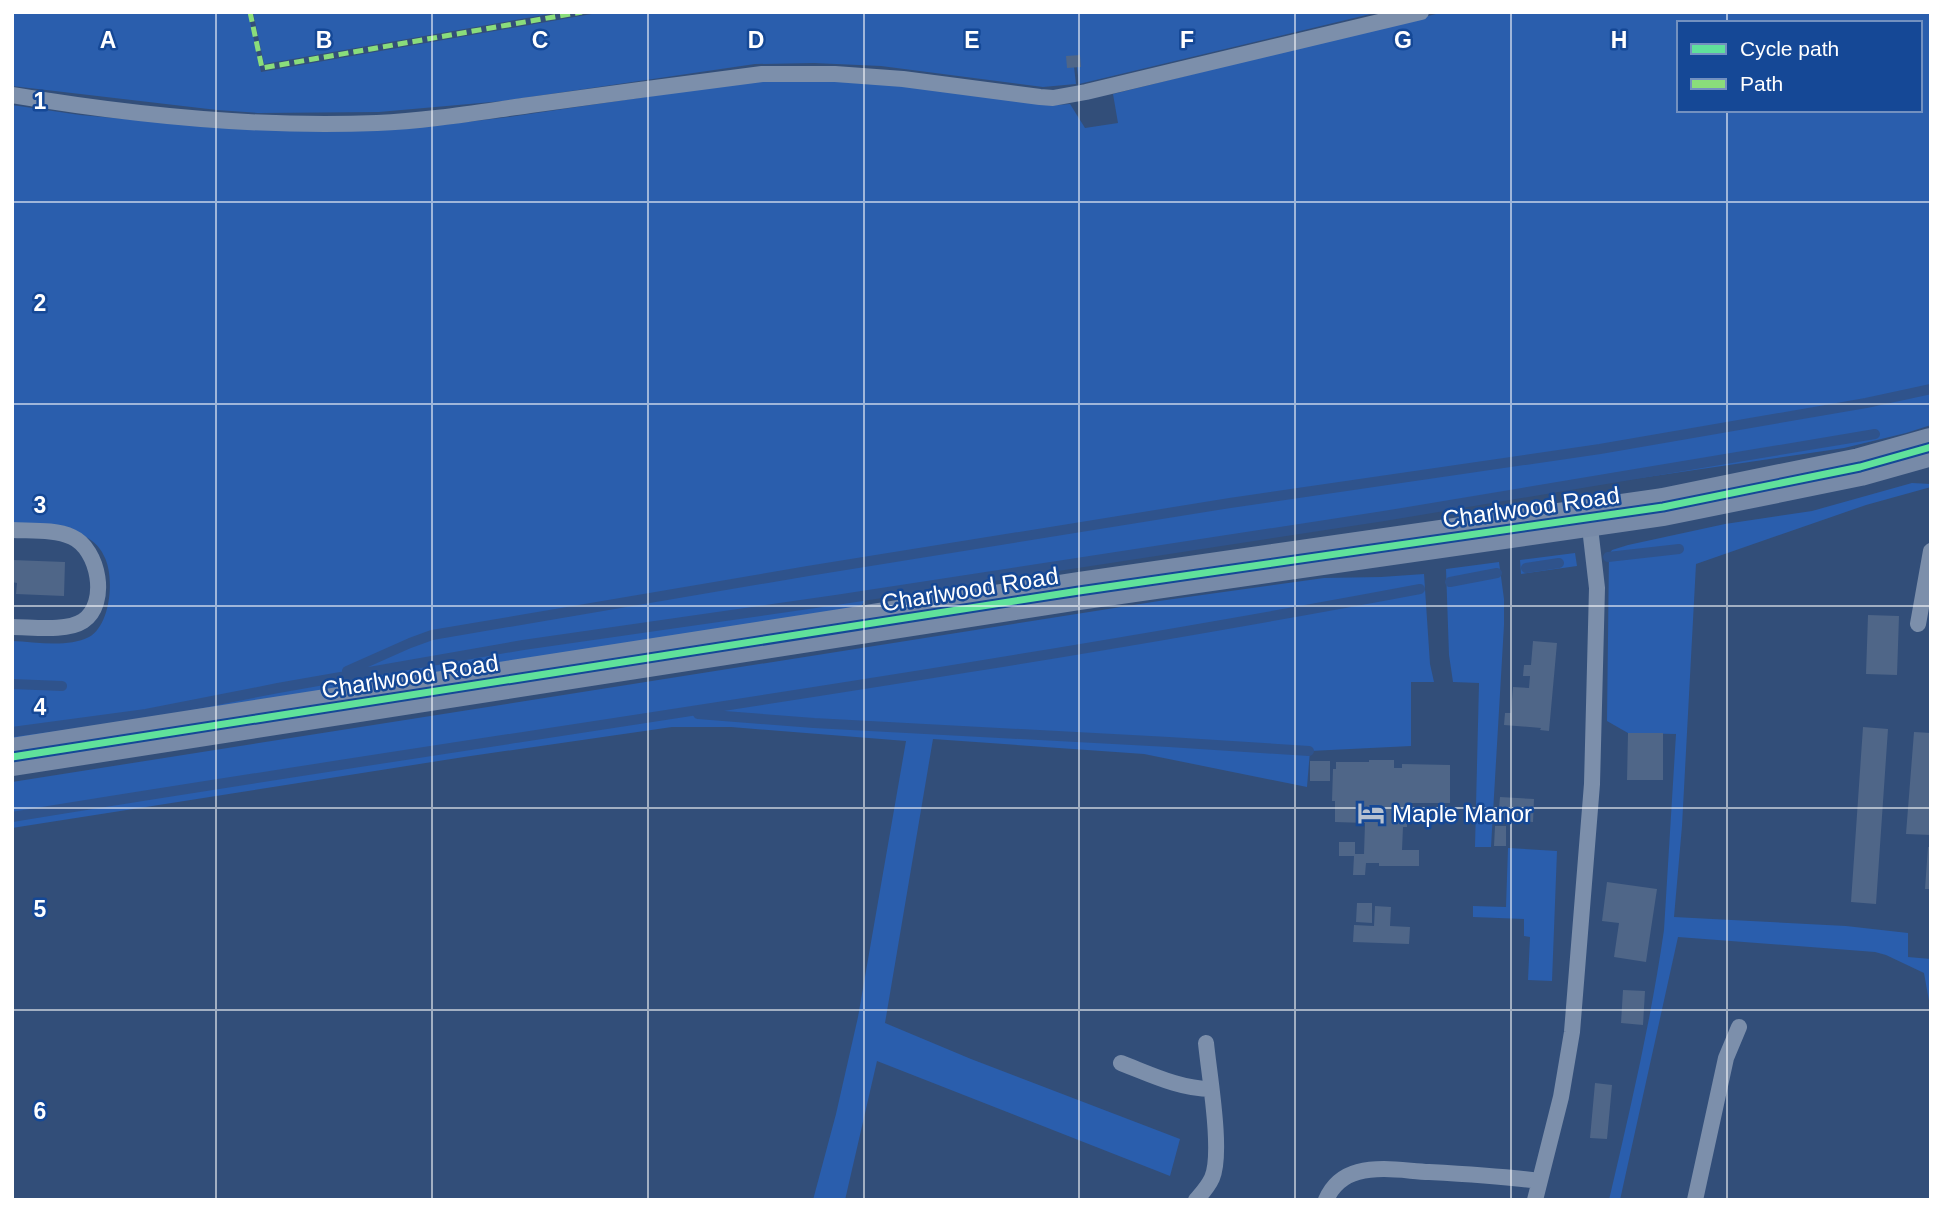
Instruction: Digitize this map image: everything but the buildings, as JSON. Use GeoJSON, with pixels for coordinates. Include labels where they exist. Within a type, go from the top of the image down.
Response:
{"type":"FeatureCollection","features":[{"type":"Feature","properties":{"kind":"street","name":"Charlwood Road"},"geometry":{"type":"LineString","coordinates":[[12,757],[1093,589],[1589,519],[1860,467],[1931,447]]}},
{"type":"Feature","properties":{"kind":"lane"},"geometry":{"type":"LineString","coordinates":[[12,95],[174,115],[302,124],[379,123],[439,117],[783,72],[902,79],[1053,98],[1421,12]]}},
{"type":"Feature","properties":{"kind":"lane"},"geometry":{"type":"LineString","coordinates":[[1535,1200],[1561,1097],[1572,1032],[1592,784],[1597,600],[1589,519]]}},
{"type":"Feature","properties":{"kind":"lane"},"geometry":{"type":"LineString","coordinates":[[12,530],[54,532],[74,537],[89,551],[97,577],[95,607],[80,623],[62,627],[12,627]]}},
{"type":"Feature","properties":{"kind":"lane"},"geometry":{"type":"LineString","coordinates":[[1918,624],[1931,551]]}},
{"type":"Feature","properties":{"kind":"lane"},"geometry":{"type":"LineString","coordinates":[[1695,1200],[1726,1058],[1739,1027]]}},
{"type":"Feature","properties":{"kind":"lane"},"geometry":{"type":"LineString","coordinates":[[1196,1200],[1210,1182],[1215,1168],[1216,1149],[1206,1043]]}},
{"type":"Feature","properties":{"kind":"lane"},"geometry":{"type":"LineString","coordinates":[[1121,1063],[1175,1083],[1211,1089]]}},
{"type":"Feature","properties":{"kind":"lane"},"geometry":{"type":"LineString","coordinates":[[1326,1200],[1340,1181],[1356,1172],[1367,1170],[1511,1177],[1539,1181]]}},
{"type":"Feature","properties":{"kind":"shaded area"},"geometry":{"type":"Polygon","coordinates":[[[12,12],[248,12],[261,72],[603,12],[1379,12],[1079,84],[1077,67],[1074,67],[1076,84],[1043,87],[881,66],[755,64],[503,101],[379,112],[258,113],[12,86],[12,12]]]}},
{"type":"Feature","properties":{"kind":"shaded area"},"geometry":{"type":"Polygon","coordinates":[[[253,12],[561,12],[264,64],[253,12]]]}},
{"type":"Feature","properties":{"kind":"shaded area"},"geometry":{"type":"Polygon","coordinates":[[[1444,12],[1931,12],[1931,425],[1844,448],[868,595],[859,610],[12,746],[12,641],[61,643],[89,637],[102,622],[110,587],[104,556],[88,538],[80,534],[12,524],[12,105],[80,115],[159,122],[424,127],[740,83],[820,81],[899,86],[1058,105],[1070,104],[1085,128],[1118,123],[1113,94],[1444,12]]]}},
{"type":"Feature","properties":{"kind":"shaded area"},"geometry":{"type":"Polygon","coordinates":[[[1912,483],[1931,484],[1931,487],[1866,505],[1696,564],[1682,826],[1674,917],[1846,926],[1908,933],[1908,957],[1931,959],[1931,1012],[1924,973],[1886,955],[1678,937],[1620,1200],[1609,1200],[1646,1032],[1664,930],[1676,734],[1628,733],[1607,721],[1609,554],[1612,550],[1628,545],[1725,524],[1812,511],[1912,483]]]}},
{"type":"Feature","properties":{"kind":"shaded area"},"geometry":{"type":"Polygon","coordinates":[[[1575,553],[1577,566],[1521,574],[1520,560],[1575,553]]]}},
{"type":"Feature","properties":{"kind":"shaded area"},"geometry":{"type":"Polygon","coordinates":[[[1499,562],[1504,625],[1491,847],[1475,847],[1479,683],[1453,682],[1449,655],[1446,569],[1499,562]]]}},
{"type":"Feature","properties":{"kind":"shaded area"},"geometry":{"type":"Polygon","coordinates":[[[1424,574],[1430,664],[1434,682],[1411,682],[1411,746],[1310,751],[1307,787],[1144,754],[933,739],[885,1023],[1180,1139],[1170,1176],[877,1061],[845,1200],[813,1200],[858,1017],[906,741],[731,727],[672,727],[12,828],[12,782],[1159,601],[1324,578],[1424,574]]]}},
{"type":"Feature","properties":{"kind":"shaded area"},"geometry":{"type":"Polygon","coordinates":[[[1508,848],[1557,851],[1552,981],[1528,980],[1530,937],[1524,936],[1524,919],[1473,917],[1473,906],[1506,907],[1508,848]]]}},
{"type":"Feature","properties":{"kind":"waterway"},"geometry":{"type":"LineString","coordinates":[[347,671],[432,635],[1230,503],[1600,449],[1866,403],[1931,389]]}},
{"type":"Feature","properties":{"kind":"waterway"},"geometry":{"type":"LineString","coordinates":[[12,732],[146,714],[523,645],[1384,516],[1875,434]]}},
{"type":"Feature","properties":{"kind":"waterway"},"geometry":{"type":"LineString","coordinates":[[1608,557],[1679,549]]}},
{"type":"Feature","properties":{"kind":"waterway"},"geometry":{"type":"LineString","coordinates":[[1526,568],[1559,563]]}},
{"type":"Feature","properties":{"kind":"waterway"},"geometry":{"type":"LineString","coordinates":[[1450,582],[1497,573]]}},
{"type":"Feature","properties":{"kind":"waterway"},"geometry":{"type":"LineString","coordinates":[[12,817],[893,680],[1420,589]]}},
{"type":"Feature","properties":{"kind":"waterway"},"geometry":{"type":"LineString","coordinates":[[12,684],[62,686]]}},
{"type":"Feature","properties":{"kind":"waterway"},"geometry":{"type":"LineString","coordinates":[[698,714],[1309,751]]}},
{"type":"Feature","properties":{"kind":"marked path"},"geometry":{"type":"LineString","coordinates":[[250,12],[262,68],[582,12]]}},
{"type":"Feature","properties":{"kind":"cycle path"},"geometry":{"type":"LineString","coordinates":[[12,757],[1079,591],[1663,507],[1860,467],[1931,447]]}},
{"type":"Feature","properties":{"kind":"place","name":"Maple Manor"},"geometry":{"type":"Point","coordinates":[1371,813]}}]}
